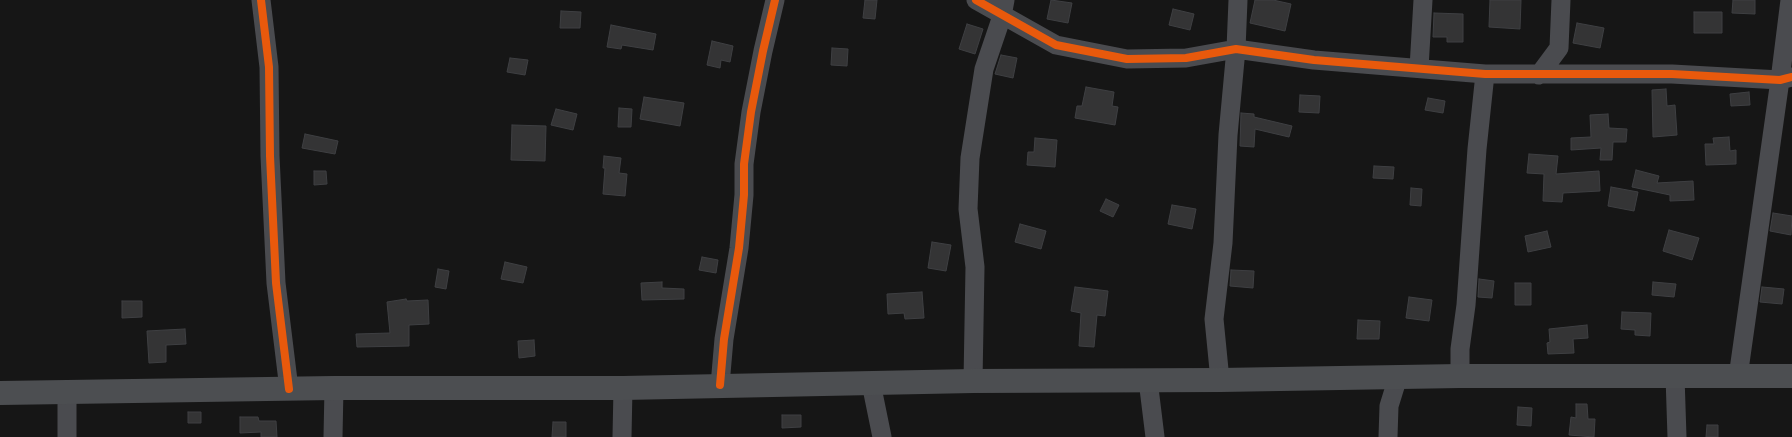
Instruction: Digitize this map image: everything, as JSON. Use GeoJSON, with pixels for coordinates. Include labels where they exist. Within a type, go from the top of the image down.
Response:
{"type":"FeatureCollection","features":[{"type":"Feature","properties":{"kind":"main road"},"geometry":{"type":"LineString","coordinates":[[0,394],[334,388],[623,388],[973,381],[1220,380],[1460,376],[1792,376]]}},
{"type":"Feature","properties":{"kind":"street"},"geometry":{"type":"LineString","coordinates":[[262,0],[269,67],[270,156],[276,283],[289,389]]}},
{"type":"Feature","properties":{"kind":"street"},"geometry":{"type":"LineString","coordinates":[[720,385],[724,339],[739,248],[744,195],[744,164],[751,112],[775,0]]}},
{"type":"Feature","properties":{"kind":"street"},"geometry":{"type":"LineString","coordinates":[[976,0],[1004,8],[1056,45],[1127,59],[1186,58],[1236,48],[1314,60],[1485,74],[1672,74],[1786,79]]}},
{"type":"Feature","properties":{"kind":"street"},"geometry":{"type":"LineString","coordinates":[[1220,380],[1214,319],[1223,243],[1228,135],[1236,48],[1238,0]]}},
{"type":"Feature","properties":{"kind":"street"},"geometry":{"type":"LineString","coordinates":[[1419,68],[1423,0]]}},
{"type":"Feature","properties":{"kind":"street"},"geometry":{"type":"LineString","coordinates":[[1539,75],[1559,48],[1562,0]]}},
{"type":"Feature","properties":{"kind":"street"},"geometry":{"type":"LineString","coordinates":[[1738,377],[1786,79],[1790,0]]}},
{"type":"Feature","properties":{"kind":"street"},"geometry":{"type":"LineString","coordinates":[[973,381],[974,267],[968,209],[970,158],[984,69],[1004,8]]}},
{"type":"Feature","properties":{"kind":"street"},"geometry":{"type":"LineString","coordinates":[[1460,376],[1460,349],[1466,305],[1485,74]]}},
{"type":"Feature","properties":{"kind":"street"},"geometry":{"type":"LineString","coordinates":[[1676,376],[1677,437]]}},
{"type":"Feature","properties":{"kind":"street"},"geometry":{"type":"LineString","coordinates":[[1388,437],[1390,406],[1398,377]]}},
{"type":"Feature","properties":{"kind":"street"},"geometry":{"type":"LineString","coordinates":[[1148,380],[1155,437]]}},
{"type":"Feature","properties":{"kind":"street"},"geometry":{"type":"LineString","coordinates":[[871,383],[882,437]]}},
{"type":"Feature","properties":{"kind":"street"},"geometry":{"type":"LineString","coordinates":[[333,437],[334,388]]}},
{"type":"Feature","properties":{"kind":"street"},"geometry":{"type":"LineString","coordinates":[[622,437],[623,388]]}},
{"type":"Feature","properties":{"kind":"street"},"geometry":{"type":"LineString","coordinates":[[66,392],[67,437]]}},
{"type":"Feature","properties":{"kind":"building"},"geometry":{"type":"Polygon","coordinates":[[[865,0],[877,0],[875,19],[863,18],[865,0]]]}},
{"type":"Feature","properties":{"kind":"building"},"geometry":{"type":"Polygon","coordinates":[[[1051,0],[1072,3],[1068,23],[1047,19],[1051,0]]]}},
{"type":"Feature","properties":{"kind":"building"},"geometry":{"type":"Polygon","coordinates":[[[1255,0],[1273,0],[1291,4],[1285,31],[1250,23],[1255,0]]]}},
{"type":"Feature","properties":{"kind":"building"},"geometry":{"type":"Polygon","coordinates":[[[1490,0],[1521,0],[1520,29],[1489,27],[1490,0]]]}},
{"type":"Feature","properties":{"kind":"building"},"geometry":{"type":"Polygon","coordinates":[[[1733,0],[1755,0],[1755,14],[1732,13],[1733,0]]]}},
{"type":"Feature","properties":{"kind":"building"},"geometry":{"type":"Polygon","coordinates":[[[1173,9],[1194,14],[1190,30],[1169,25],[1173,9]]]}},
{"type":"Feature","properties":{"kind":"building"},"geometry":{"type":"Polygon","coordinates":[[[561,11],[581,12],[580,28],[560,28],[561,11]]]}},
{"type":"Feature","properties":{"kind":"building"},"geometry":{"type":"Polygon","coordinates":[[[1694,12],[1722,12],[1722,33],[1694,33],[1694,12]]]}},
{"type":"Feature","properties":{"kind":"building"},"geometry":{"type":"Polygon","coordinates":[[[1434,13],[1463,14],[1463,42],[1447,42],[1447,37],[1433,37],[1434,13]]]}},
{"type":"Feature","properties":{"kind":"building"},"geometry":{"type":"Polygon","coordinates":[[[1577,23],[1604,28],[1600,48],[1573,43],[1577,23]]]}},
{"type":"Feature","properties":{"kind":"building"},"geometry":{"type":"Polygon","coordinates":[[[967,24],[983,29],[975,54],[959,49],[967,24]]]}},
{"type":"Feature","properties":{"kind":"building"},"geometry":{"type":"Polygon","coordinates":[[[611,25],[656,34],[653,50],[622,45],[621,49],[607,47],[611,25]]]}},
{"type":"Feature","properties":{"kind":"building"},"geometry":{"type":"Polygon","coordinates":[[[712,41],[733,46],[730,62],[721,60],[720,68],[707,65],[712,41]]]}},
{"type":"Feature","properties":{"kind":"building"},"geometry":{"type":"Polygon","coordinates":[[[832,48],[848,49],[847,66],[831,65],[832,48]]]}},
{"type":"Feature","properties":{"kind":"building"},"geometry":{"type":"Polygon","coordinates":[[[1001,55],[1017,58],[1013,78],[995,74],[1001,55]]]}},
{"type":"Feature","properties":{"kind":"building"},"geometry":{"type":"Polygon","coordinates":[[[510,58],[528,60],[525,75],[507,72],[510,58]]]}},
{"type":"Feature","properties":{"kind":"building"},"geometry":{"type":"Polygon","coordinates":[[[1086,87],[1114,92],[1112,106],[1118,107],[1115,125],[1075,118],[1077,106],[1082,106],[1086,87]]]}},
{"type":"Feature","properties":{"kind":"building"},"geometry":{"type":"Polygon","coordinates":[[[1666,89],[1667,106],[1675,105],[1677,135],[1653,137],[1652,90],[1666,89]]]}},
{"type":"Feature","properties":{"kind":"building"},"geometry":{"type":"Polygon","coordinates":[[[1749,92],[1750,105],[1731,106],[1730,94],[1749,92]]]}},
{"type":"Feature","properties":{"kind":"building"},"geometry":{"type":"Polygon","coordinates":[[[1300,95],[1320,96],[1319,113],[1299,112],[1300,95]]]}},
{"type":"Feature","properties":{"kind":"building"},"geometry":{"type":"Polygon","coordinates":[[[644,97],[684,103],[680,126],[640,119],[644,97]]]}},
{"type":"Feature","properties":{"kind":"building"},"geometry":{"type":"Polygon","coordinates":[[[1428,98],[1445,101],[1443,113],[1425,110],[1428,98]]]}},
{"type":"Feature","properties":{"kind":"building"},"geometry":{"type":"Polygon","coordinates":[[[619,108],[632,109],[631,127],[618,127],[619,108]]]}},
{"type":"Feature","properties":{"kind":"building"},"geometry":{"type":"Polygon","coordinates":[[[556,109],[577,114],[573,130],[551,125],[556,109]]]}},
{"type":"Feature","properties":{"kind":"building"},"geometry":{"type":"Polygon","coordinates":[[[1241,113],[1254,114],[1254,117],[1292,126],[1289,137],[1255,129],[1254,147],[1240,146],[1241,113]]]}},
{"type":"Feature","properties":{"kind":"building"},"geometry":{"type":"Polygon","coordinates":[[[1608,114],[1609,128],[1627,129],[1626,142],[1613,142],[1612,160],[1600,160],[1601,148],[1571,150],[1571,138],[1591,137],[1590,115],[1608,114]]]}},
{"type":"Feature","properties":{"kind":"building"},"geometry":{"type":"Polygon","coordinates":[[[512,125],[546,126],[545,161],[511,160],[512,125]]]}},
{"type":"Feature","properties":{"kind":"building"},"geometry":{"type":"Polygon","coordinates":[[[305,134],[338,141],[335,154],[302,148],[305,134]]]}},
{"type":"Feature","properties":{"kind":"building"},"geometry":{"type":"Polygon","coordinates":[[[1729,137],[1730,151],[1736,150],[1736,164],[1706,165],[1705,144],[1714,144],[1713,138],[1729,137]]]}},
{"type":"Feature","properties":{"kind":"building"},"geometry":{"type":"Polygon","coordinates":[[[1035,138],[1057,140],[1055,167],[1027,165],[1028,152],[1034,152],[1035,138]]]}},
{"type":"Feature","properties":{"kind":"building"},"geometry":{"type":"Polygon","coordinates":[[[1529,154],[1558,156],[1556,174],[1599,171],[1600,191],[1563,193],[1562,202],[1543,201],[1544,174],[1527,173],[1529,154]]]}},
{"type":"Feature","properties":{"kind":"building"},"geometry":{"type":"Polygon","coordinates":[[[604,156],[621,158],[619,173],[627,174],[625,196],[603,194],[604,156]]]}},
{"type":"Feature","properties":{"kind":"building"},"geometry":{"type":"Polygon","coordinates":[[[1374,166],[1394,167],[1393,179],[1373,178],[1374,166]]]}},
{"type":"Feature","properties":{"kind":"building"},"geometry":{"type":"Polygon","coordinates":[[[1636,170],[1659,176],[1657,183],[1693,181],[1694,200],[1670,201],[1670,195],[1632,187],[1636,170]]]}},
{"type":"Feature","properties":{"kind":"building"},"geometry":{"type":"Polygon","coordinates":[[[314,171],[326,171],[327,184],[314,185],[314,171]]]}},
{"type":"Feature","properties":{"kind":"building"},"geometry":{"type":"Polygon","coordinates":[[[1611,187],[1638,192],[1634,211],[1608,206],[1611,187]]]}},
{"type":"Feature","properties":{"kind":"building"},"geometry":{"type":"Polygon","coordinates":[[[1411,188],[1422,189],[1421,206],[1410,205],[1411,188]]]}},
{"type":"Feature","properties":{"kind":"building"},"geometry":{"type":"Polygon","coordinates":[[[1106,199],[1119,205],[1113,217],[1100,211],[1106,199]]]}},
{"type":"Feature","properties":{"kind":"building"},"geometry":{"type":"Polygon","coordinates":[[[1172,205],[1196,209],[1192,229],[1168,224],[1172,205]]]}},
{"type":"Feature","properties":{"kind":"building"},"geometry":{"type":"Polygon","coordinates":[[[1773,213],[1792,216],[1791,235],[1770,231],[1773,213]]]}},
{"type":"Feature","properties":{"kind":"building"},"geometry":{"type":"Polygon","coordinates":[[[1020,224],[1046,231],[1041,249],[1015,242],[1020,224]]]}},
{"type":"Feature","properties":{"kind":"building"},"geometry":{"type":"Polygon","coordinates":[[[1669,230],[1699,238],[1692,260],[1663,251],[1669,230]]]}},
{"type":"Feature","properties":{"kind":"building"},"geometry":{"type":"Polygon","coordinates":[[[1547,231],[1551,247],[1528,252],[1525,236],[1547,231]]]}},
{"type":"Feature","properties":{"kind":"building"},"geometry":{"type":"Polygon","coordinates":[[[932,242],[951,245],[946,271],[928,268],[932,242]]]}},
{"type":"Feature","properties":{"kind":"building"},"geometry":{"type":"Polygon","coordinates":[[[702,257],[718,260],[716,273],[699,270],[702,257]]]}},
{"type":"Feature","properties":{"kind":"building"},"geometry":{"type":"Polygon","coordinates":[[[505,262],[527,267],[523,283],[501,279],[505,262]]]}},
{"type":"Feature","properties":{"kind":"building"},"geometry":{"type":"Polygon","coordinates":[[[438,269],[449,271],[446,289],[435,287],[438,269]]]}},
{"type":"Feature","properties":{"kind":"building"},"geometry":{"type":"Polygon","coordinates":[[[1231,270],[1254,271],[1253,288],[1230,286],[1231,270]]]}},
{"type":"Feature","properties":{"kind":"building"},"geometry":{"type":"Polygon","coordinates":[[[1479,279],[1494,281],[1492,298],[1478,297],[1479,279]]]}},
{"type":"Feature","properties":{"kind":"building"},"geometry":{"type":"Polygon","coordinates":[[[662,282],[662,288],[684,289],[684,299],[642,300],[641,283],[662,282]]]}},
{"type":"Feature","properties":{"kind":"building"},"geometry":{"type":"Polygon","coordinates":[[[1653,282],[1676,284],[1674,297],[1652,295],[1653,282]]]}},
{"type":"Feature","properties":{"kind":"building"},"geometry":{"type":"Polygon","coordinates":[[[1515,283],[1531,283],[1531,305],[1515,305],[1515,283]]]}},
{"type":"Feature","properties":{"kind":"building"},"geometry":{"type":"Polygon","coordinates":[[[1075,287],[1108,291],[1105,316],[1097,315],[1094,347],[1079,346],[1081,313],[1071,311],[1075,287]]]}},
{"type":"Feature","properties":{"kind":"building"},"geometry":{"type":"Polygon","coordinates":[[[1762,287],[1784,289],[1782,304],[1760,302],[1762,287]]]}},
{"type":"Feature","properties":{"kind":"building"},"geometry":{"type":"Polygon","coordinates":[[[922,292],[924,318],[905,319],[904,313],[888,314],[887,294],[922,292]]]}},
{"type":"Feature","properties":{"kind":"building"},"geometry":{"type":"Polygon","coordinates":[[[1409,297],[1432,300],[1429,321],[1406,318],[1409,297]]]}},
{"type":"Feature","properties":{"kind":"building"},"geometry":{"type":"Polygon","coordinates":[[[406,299],[407,301],[428,300],[429,324],[409,325],[409,346],[357,347],[356,334],[390,333],[387,302],[406,299]]]}},
{"type":"Feature","properties":{"kind":"building"},"geometry":{"type":"Polygon","coordinates":[[[122,301],[142,301],[142,317],[122,318],[122,301]]]}},
{"type":"Feature","properties":{"kind":"building"},"geometry":{"type":"Polygon","coordinates":[[[1622,312],[1651,313],[1650,336],[1635,335],[1635,330],[1621,329],[1622,312]]]}},
{"type":"Feature","properties":{"kind":"building"},"geometry":{"type":"Polygon","coordinates":[[[1358,320],[1380,321],[1379,339],[1357,339],[1358,320]]]}},
{"type":"Feature","properties":{"kind":"building"},"geometry":{"type":"Polygon","coordinates":[[[1587,325],[1588,338],[1573,339],[1574,353],[1548,354],[1547,343],[1550,342],[1549,329],[1587,325]]]}},
{"type":"Feature","properties":{"kind":"building"},"geometry":{"type":"Polygon","coordinates":[[[185,329],[186,344],[166,345],[166,362],[149,363],[147,331],[185,329]]]}},
{"type":"Feature","properties":{"kind":"building"},"geometry":{"type":"Polygon","coordinates":[[[534,340],[535,356],[519,358],[518,341],[534,340]]]}},
{"type":"Feature","properties":{"kind":"building"},"geometry":{"type":"Polygon","coordinates":[[[1576,404],[1587,404],[1588,419],[1595,419],[1594,437],[1569,435],[1571,417],[1576,418],[1576,404]]]}},
{"type":"Feature","properties":{"kind":"building"},"geometry":{"type":"Polygon","coordinates":[[[1518,407],[1532,408],[1531,426],[1517,425],[1518,407]]]}},
{"type":"Feature","properties":{"kind":"building"},"geometry":{"type":"Polygon","coordinates":[[[188,412],[201,412],[201,423],[188,423],[188,412]]]}},
{"type":"Feature","properties":{"kind":"building"},"geometry":{"type":"Polygon","coordinates":[[[782,415],[801,415],[801,427],[782,428],[782,415]]]}},
{"type":"Feature","properties":{"kind":"building"},"geometry":{"type":"Polygon","coordinates":[[[240,417],[258,417],[259,421],[276,421],[277,437],[261,437],[261,432],[240,433],[240,417]]]}},
{"type":"Feature","properties":{"kind":"building"},"geometry":{"type":"Polygon","coordinates":[[[553,422],[566,422],[566,437],[552,437],[553,422]]]}},
{"type":"Feature","properties":{"kind":"building"},"geometry":{"type":"Polygon","coordinates":[[[1707,425],[1718,425],[1718,437],[1706,437],[1707,425]]]}},
{"type":"Feature","properties":{"kind":"cycle path"},"geometry":{"type":"LineString","coordinates":[[261,0],[269,67],[270,156],[276,283],[289,389]]}},
{"type":"Feature","properties":{"kind":"cycle path"},"geometry":{"type":"LineString","coordinates":[[720,385],[724,339],[739,248],[744,195],[744,164],[751,112],[775,0]]}},
{"type":"Feature","properties":{"kind":"cycle path"},"geometry":{"type":"LineString","coordinates":[[976,0],[1056,45],[1127,59],[1186,58],[1236,49],[1314,60],[1485,74],[1672,74],[1780,80],[1792,77]]}}]}
